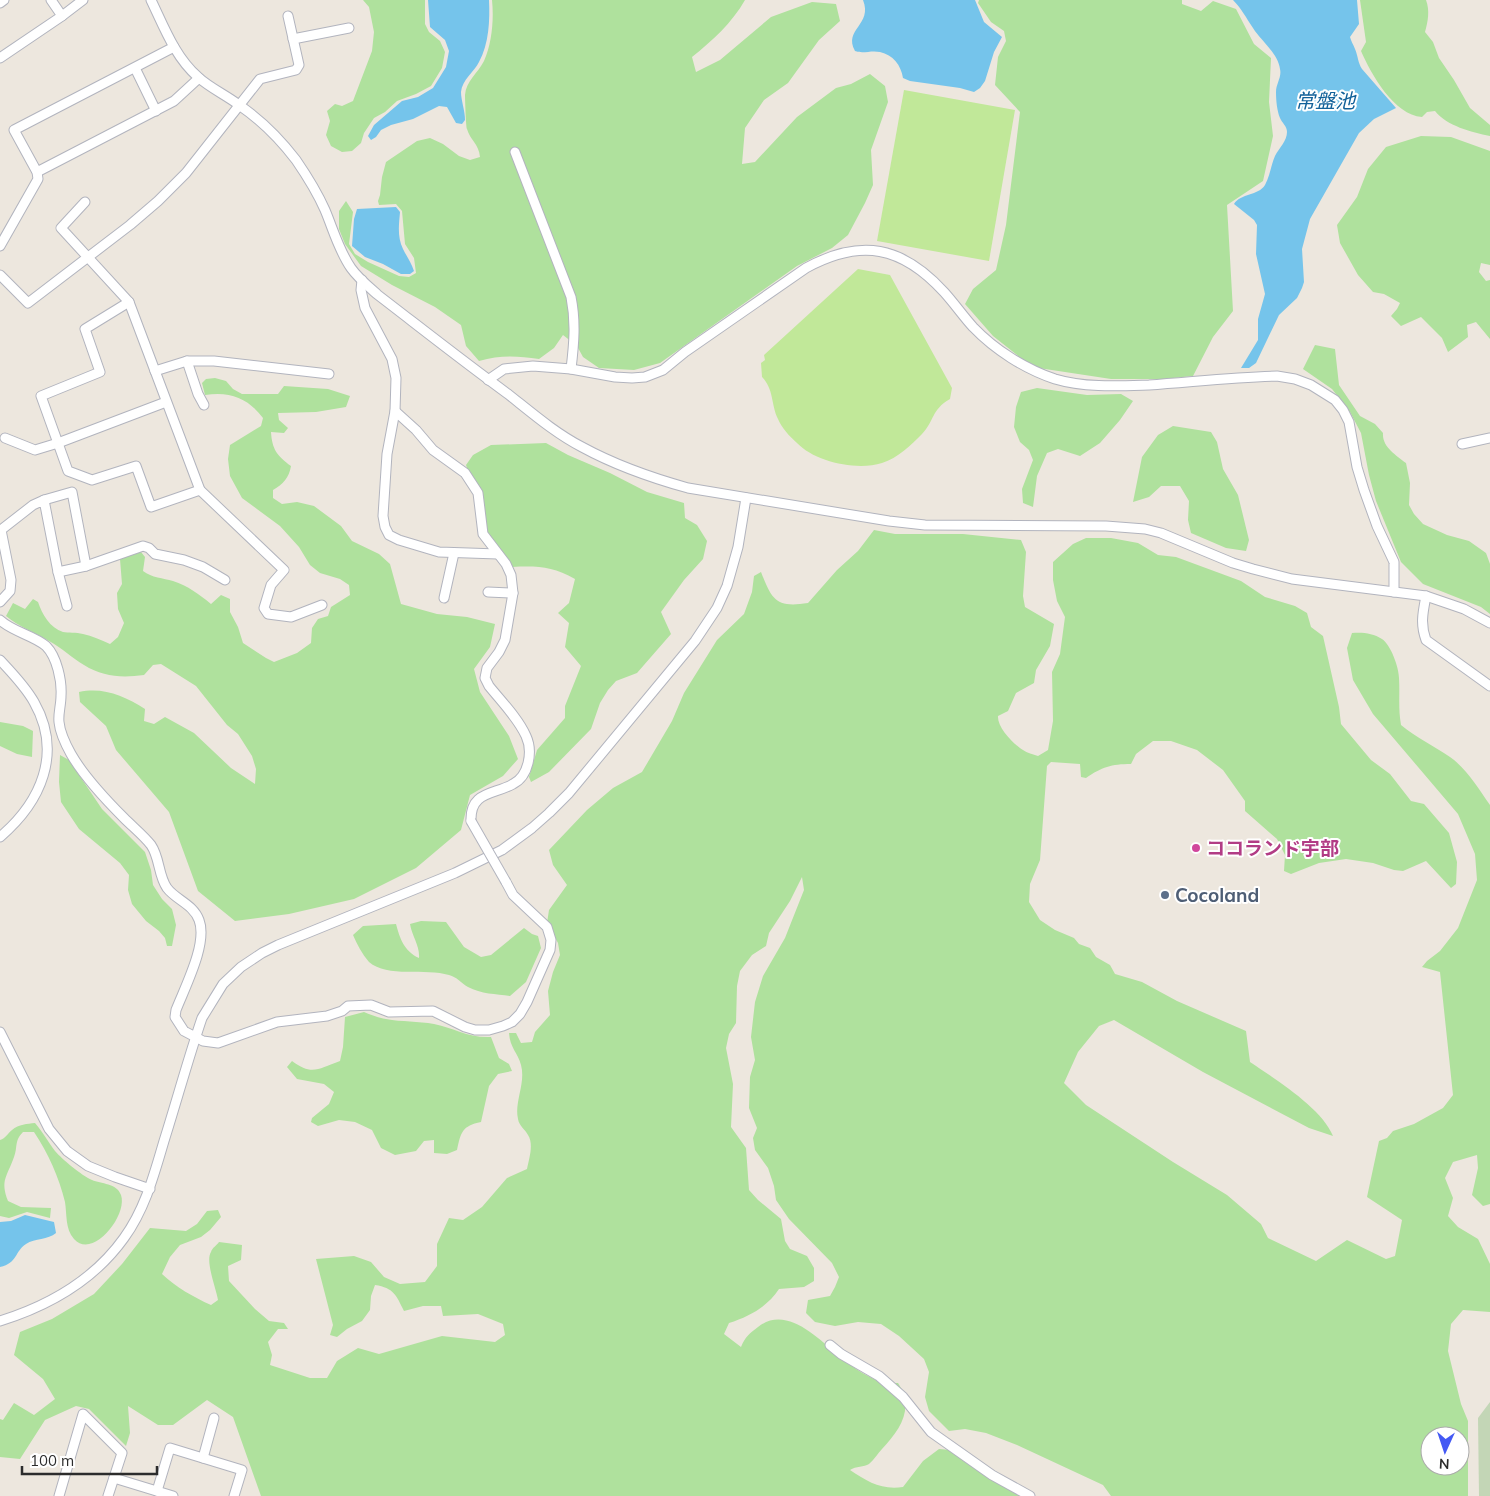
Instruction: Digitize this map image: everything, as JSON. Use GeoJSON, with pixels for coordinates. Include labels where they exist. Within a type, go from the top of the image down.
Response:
{"type":"FeatureCollection","features":[{"type":"Feature","properties":{"kind":"street"},"geometry":{"type":"LineString","coordinates":[[0,3],[4,0]]}},
{"type":"Feature","properties":{"kind":"street"},"geometry":{"type":"LineString","coordinates":[[51,0],[62,16]]}},
{"type":"Feature","properties":{"kind":"street"},"geometry":{"type":"LineString","coordinates":[[0,58],[83,0]]}},
{"type":"Feature","properties":{"kind":"street"},"geometry":{"type":"LineString","coordinates":[[151,0],[174,47],[184,62],[199,78],[240,105],[274,133],[297,162],[316,192],[340,248],[351,268],[362,280],[378,295],[488,380],[559,433],[590,451],[660,480],[688,488],[890,521],[924,524],[1106,526],[1145,529],[1160,533],[1233,563],[1273,575],[1426,596],[1464,609],[1490,623]]}},
{"type":"Feature","properties":{"kind":"street"},"geometry":{"type":"LineString","coordinates":[[0,275],[28,303],[158,201],[186,173],[260,79],[296,70],[299,65],[288,16]]}},
{"type":"Feature","properties":{"kind":"street"},"geometry":{"type":"LineString","coordinates":[[293,39],[349,28]]}},
{"type":"Feature","properties":{"kind":"street"},"geometry":{"type":"LineString","coordinates":[[0,246],[38,179],[37,172],[14,130],[174,47]]}},
{"type":"Feature","properties":{"kind":"street"},"geometry":{"type":"LineString","coordinates":[[135,68],[156,111]]}},
{"type":"Feature","properties":{"kind":"street"},"geometry":{"type":"LineString","coordinates":[[37,172],[174,101],[199,78]]}},
{"type":"Feature","properties":{"kind":"street"},"geometry":{"type":"LineString","coordinates":[[515,152],[571,297],[575,333],[571,369]]}},
{"type":"Feature","properties":{"kind":"street"},"geometry":{"type":"LineString","coordinates":[[85,202],[61,228],[129,302],[200,490],[284,570],[271,585],[264,608],[268,614],[291,617],[322,606]]}},
{"type":"Feature","properties":{"kind":"street"},"geometry":{"type":"LineString","coordinates":[[488,380],[504,368],[533,366],[571,369],[615,377],[645,377],[663,370],[685,352],[806,268],[822,260],[852,251],[876,250],[892,253],[930,278],[974,328],[1006,354],[1024,366],[1057,379],[1116,386],[1277,376],[1296,379],[1323,391],[1335,400],[1349,422],[1357,467],[1364,490],[1377,526],[1394,562],[1394,592]]}},
{"type":"Feature","properties":{"kind":"street"},"geometry":{"type":"LineString","coordinates":[[362,280],[361,290],[365,308],[392,359],[396,378],[396,411],[387,454],[385,527],[389,535],[399,540],[439,552],[498,554]]}},
{"type":"Feature","properties":{"kind":"street"},"geometry":{"type":"LineString","coordinates":[[129,302],[85,329],[100,372],[41,396],[68,471],[92,480],[136,466],[151,507],[200,490]]}},
{"type":"Feature","properties":{"kind":"street"},"geometry":{"type":"LineString","coordinates":[[155,371],[187,361],[214,361],[329,374]]}},
{"type":"Feature","properties":{"kind":"street"},"geometry":{"type":"LineString","coordinates":[[187,361],[198,394],[204,405]]}},
{"type":"Feature","properties":{"kind":"street"},"geometry":{"type":"LineString","coordinates":[[5,438],[35,450],[166,402]]}},
{"type":"Feature","properties":{"kind":"street"},"geometry":{"type":"LineString","coordinates":[[0,620],[46,647],[54,660],[60,678],[59,722],[62,735],[72,755],[108,802],[151,845],[157,858],[162,878],[168,889],[191,907],[198,919],[201,932],[199,946],[175,1017],[184,1031],[203,1041],[218,1042],[277,1022],[327,1016],[342,1011],[348,1006],[371,1004],[389,1012],[433,1011],[475,1030],[489,1030],[512,1022],[520,1014],[527,1002],[550,950],[551,940],[547,928],[513,895],[471,820],[471,812],[476,802],[489,792],[504,789],[516,783],[529,761],[530,749],[526,736],[488,686],[485,678],[487,668],[505,640],[513,593],[511,575],[483,534],[478,493],[465,473],[433,450],[396,411]]}},
{"type":"Feature","properties":{"kind":"street"},"geometry":{"type":"LineString","coordinates":[[1462,444],[1490,438]]}},
{"type":"Feature","properties":{"kind":"street"},"geometry":{"type":"LineString","coordinates":[[0,602],[10,591],[10,580],[1,530],[33,504],[72,492],[86,566]]}},
{"type":"Feature","properties":{"kind":"street"},"geometry":{"type":"LineString","coordinates":[[0,1321],[35,1309],[79,1283],[106,1259],[124,1238],[150,1189],[202,1018],[223,984],[241,967],[278,944],[455,873],[502,850],[532,828],[575,786],[695,641],[710,620],[717,608],[732,568],[738,547],[746,498]]}},
{"type":"Feature","properties":{"kind":"street"},"geometry":{"type":"LineString","coordinates":[[44,500],[58,572],[67,606]]}},
{"type":"Feature","properties":{"kind":"street"},"geometry":{"type":"LineString","coordinates":[[58,572],[86,566],[143,546],[149,548],[155,554],[184,560],[203,567],[225,580]]}},
{"type":"Feature","properties":{"kind":"street"},"geometry":{"type":"LineString","coordinates":[[444,598],[454,553]]}},
{"type":"Feature","properties":{"kind":"street"},"geometry":{"type":"LineString","coordinates":[[488,592],[513,593]]}},
{"type":"Feature","properties":{"kind":"street"},"geometry":{"type":"LineString","coordinates":[[1426,596],[1421,620],[1422,631],[1426,640],[1490,686]]}},
{"type":"Feature","properties":{"kind":"street"},"geometry":{"type":"LineString","coordinates":[[0,660],[27,691],[34,703],[44,724],[48,750],[44,776],[38,792],[18,820],[0,837]]}},
{"type":"Feature","properties":{"kind":"street"},"geometry":{"type":"LineString","coordinates":[[0,1032],[49,1129],[67,1151],[88,1166],[150,1189]]}},
{"type":"Feature","properties":{"kind":"street"},"geometry":{"type":"LineString","coordinates":[[830,1345],[841,1354],[878,1376],[903,1397],[931,1432],[992,1475],[1030,1496]]}},
{"type":"Feature","properties":{"kind":"street"},"geometry":{"type":"LineString","coordinates":[[59,1496],[83,1414],[122,1453],[108,1496]]}},
{"type":"Feature","properties":{"kind":"street"},"geometry":{"type":"LineString","coordinates":[[203,1458],[214,1418]]}},
{"type":"Feature","properties":{"kind":"street"},"geometry":{"type":"LineString","coordinates":[[157,1491],[170,1448],[242,1470],[234,1496]]}},
{"type":"Feature","properties":{"kind":"street"},"geometry":{"type":"LineString","coordinates":[[114,1478],[173,1496]]}},
{"type":"Feature","properties":{"kind":"green space"},"geometry":{"type":"Polygon","coordinates":[[[363,0],[425,0],[425,24],[429,32],[440,41],[445,52],[442,68],[431,86],[397,101],[385,112],[374,118],[364,133],[361,143],[352,151],[342,152],[331,146],[326,135],[330,121],[327,111],[335,104],[342,106],[353,101],[372,51],[374,32],[369,7],[363,0]]]}},
{"type":"Feature","properties":{"kind":"green space"},"geometry":{"type":"Polygon","coordinates":[[[492,0],[745,0],[721,31],[692,57],[696,72],[720,60],[771,17],[812,2],[836,4],[840,21],[819,40],[788,83],[764,100],[745,128],[742,164],[755,162],[797,117],[836,88],[851,84],[870,74],[885,86],[888,102],[871,150],[873,185],[848,235],[832,248],[797,266],[660,363],[634,370],[599,368],[583,357],[577,346],[563,335],[554,348],[539,359],[509,357],[479,361],[466,346],[461,325],[435,307],[392,285],[361,266],[345,244],[339,229],[339,211],[346,201],[353,212],[349,244],[355,254],[399,276],[409,277],[416,273],[414,258],[405,244],[402,211],[396,204],[379,205],[378,201],[386,162],[417,141],[430,138],[443,144],[459,156],[470,160],[480,157],[478,149],[467,129],[465,95],[470,81],[484,61],[489,47],[493,15],[492,0]]]}},
{"type":"Feature","properties":{"kind":"green space"},"geometry":{"type":"Polygon","coordinates":[[[979,0],[1182,0],[1182,4],[1201,11],[1213,1],[1236,9],[1254,44],[1271,58],[1269,102],[1273,136],[1263,181],[1227,205],[1233,311],[1213,337],[1193,376],[1163,379],[1111,379],[1032,367],[993,336],[965,304],[973,289],[996,270],[1006,225],[1020,112],[995,85],[998,57],[1006,41],[1004,31],[991,22],[978,3],[979,0]]]}},
{"type":"Feature","properties":{"kind":"green space"},"geometry":{"type":"Polygon","coordinates":[[[1360,0],[1426,0],[1428,16],[1425,32],[1433,42],[1439,58],[1470,108],[1490,125],[1490,136],[1467,130],[1446,121],[1435,111],[1427,112],[1422,117],[1412,115],[1393,101],[1377,81],[1361,51],[1366,42],[1360,0]]]}},
{"type":"Feature","properties":{"kind":"green space"},"geometry":{"type":"Polygon","coordinates":[[[904,90],[1015,110],[989,261],[877,241],[904,90]]]}},
{"type":"Feature","properties":{"kind":"green space"},"geometry":{"type":"Polygon","coordinates":[[[1421,136],[1451,137],[1490,151],[1490,265],[1481,263],[1479,272],[1486,281],[1490,280],[1490,339],[1476,322],[1467,325],[1468,337],[1448,352],[1442,338],[1421,317],[1401,326],[1391,316],[1400,303],[1384,294],[1373,292],[1358,275],[1340,243],[1337,225],[1357,197],[1368,169],[1386,147],[1421,136]]]}},
{"type":"Feature","properties":{"kind":"green space"},"geometry":{"type":"Polygon","coordinates":[[[858,269],[890,275],[952,388],[950,399],[939,407],[926,429],[909,447],[888,461],[861,466],[825,460],[805,450],[791,438],[781,425],[776,414],[769,387],[762,377],[761,363],[765,360],[764,355],[858,269]]]}},
{"type":"Feature","properties":{"kind":"green space"},"geometry":{"type":"Polygon","coordinates":[[[1315,345],[1335,349],[1339,385],[1360,416],[1375,424],[1383,433],[1387,447],[1406,463],[1410,483],[1409,505],[1414,514],[1423,524],[1447,535],[1469,541],[1486,553],[1490,564],[1490,614],[1481,607],[1423,584],[1401,562],[1376,501],[1361,433],[1350,412],[1332,389],[1303,369],[1315,345]]]}},
{"type":"Feature","properties":{"kind":"green space"},"geometry":{"type":"Polygon","coordinates":[[[215,378],[226,381],[233,389],[242,394],[278,394],[284,386],[328,389],[350,396],[346,407],[316,412],[278,413],[279,420],[288,428],[284,433],[271,432],[274,448],[282,459],[291,466],[285,480],[273,490],[273,498],[282,504],[297,502],[314,506],[341,526],[352,541],[379,554],[390,564],[401,604],[437,614],[467,617],[495,624],[490,647],[474,669],[480,692],[509,736],[518,759],[503,776],[470,795],[461,830],[416,868],[354,899],[289,914],[235,921],[198,891],[169,812],[116,750],[106,726],[80,702],[79,692],[105,692],[129,700],[145,709],[144,721],[154,724],[165,717],[194,733],[231,768],[255,784],[256,769],[252,756],[238,734],[227,725],[196,686],[161,664],[153,665],[144,675],[120,676],[98,672],[6,616],[13,603],[25,609],[33,599],[38,602],[47,620],[58,630],[86,635],[110,644],[118,637],[124,623],[118,609],[117,593],[122,584],[120,559],[141,552],[145,557],[143,571],[146,573],[184,585],[211,604],[221,595],[230,599],[230,612],[238,627],[243,643],[266,658],[274,662],[297,653],[311,643],[312,628],[318,619],[328,616],[331,607],[350,595],[349,585],[340,579],[320,573],[310,565],[299,547],[280,526],[242,498],[230,476],[228,459],[230,445],[261,426],[263,418],[251,405],[238,398],[222,394],[205,395],[202,383],[206,379],[215,378]]]}},
{"type":"Feature","properties":{"kind":"green space"},"geometry":{"type":"Polygon","coordinates":[[[1037,388],[1087,395],[1121,394],[1133,401],[1120,420],[1100,443],[1080,456],[1058,449],[1047,453],[1037,476],[1033,507],[1023,503],[1022,489],[1033,460],[1029,450],[1020,442],[1014,427],[1016,407],[1021,392],[1037,388]]]}},
{"type":"Feature","properties":{"kind":"green space"},"geometry":{"type":"Polygon","coordinates":[[[1173,426],[1211,432],[1217,442],[1223,469],[1238,495],[1249,540],[1246,551],[1226,548],[1191,533],[1188,520],[1189,501],[1180,486],[1161,486],[1149,497],[1133,502],[1142,457],[1158,435],[1173,426]]]}},
{"type":"Feature","properties":{"kind":"green space"},"geometry":{"type":"Polygon","coordinates":[[[546,443],[647,492],[684,503],[685,518],[697,525],[707,541],[703,559],[684,580],[661,612],[671,634],[637,673],[616,681],[600,703],[591,729],[549,772],[531,782],[529,777],[537,750],[565,718],[565,706],[581,666],[565,647],[569,623],[558,613],[569,603],[575,579],[544,568],[512,567],[486,537],[484,519],[466,465],[473,455],[491,445],[546,443]]]}},
{"type":"Feature","properties":{"kind":"green space"},"geometry":{"type":"Polygon","coordinates":[[[874,530],[895,534],[963,534],[1021,540],[1026,552],[1023,596],[1025,607],[1054,624],[1050,646],[1036,670],[1034,683],[1016,693],[1008,711],[998,716],[998,720],[1010,740],[1025,751],[1038,756],[1048,750],[1053,721],[1052,672],[1060,654],[1065,617],[1057,601],[1053,580],[1053,562],[1073,544],[1086,538],[1111,538],[1138,543],[1158,555],[1176,557],[1241,581],[1265,597],[1295,606],[1307,613],[1311,627],[1323,636],[1341,724],[1371,760],[1390,774],[1411,801],[1424,804],[1449,833],[1457,862],[1456,884],[1451,888],[1426,861],[1403,871],[1373,863],[1346,859],[1319,863],[1291,874],[1284,871],[1285,855],[1277,839],[1245,811],[1245,801],[1223,770],[1197,750],[1171,741],[1153,741],[1136,754],[1131,764],[1107,767],[1086,778],[1081,777],[1080,764],[1051,762],[1047,766],[1040,860],[1030,884],[1029,902],[1040,920],[1055,930],[1074,938],[1079,944],[1090,948],[1096,957],[1110,965],[1115,974],[1142,982],[1177,1001],[1246,1031],[1250,1062],[1297,1095],[1327,1125],[1333,1136],[1309,1128],[1203,1072],[1114,1020],[1099,1026],[1078,1052],[1064,1083],[1086,1105],[1227,1195],[1261,1224],[1268,1238],[1316,1261],[1347,1240],[1386,1259],[1395,1256],[1402,1220],[1367,1197],[1379,1141],[1387,1138],[1393,1131],[1414,1124],[1443,1108],[1453,1095],[1440,972],[1422,967],[1440,951],[1458,928],[1477,880],[1475,854],[1458,814],[1373,714],[1353,680],[1347,648],[1352,633],[1375,635],[1388,646],[1394,657],[1399,674],[1401,725],[1462,767],[1490,805],[1490,1204],[1483,1206],[1472,1195],[1478,1168],[1477,1155],[1453,1162],[1445,1178],[1453,1198],[1448,1216],[1458,1227],[1478,1239],[1490,1264],[1490,1312],[1463,1310],[1451,1324],[1448,1351],[1468,1426],[1420,1426],[1420,1476],[1468,1476],[1468,1496],[1111,1496],[1103,1485],[1017,1445],[986,1433],[965,1429],[949,1431],[929,1411],[925,1397],[929,1372],[924,1359],[899,1336],[881,1324],[858,1322],[835,1326],[815,1322],[806,1313],[808,1300],[830,1296],[839,1277],[832,1263],[789,1219],[776,1200],[768,1168],[755,1150],[753,1138],[757,1128],[749,1108],[750,1077],[755,1060],[751,1037],[755,1002],[763,976],[785,938],[804,890],[802,877],[790,901],[769,933],[766,946],[752,955],[740,971],[737,986],[736,1023],[729,1034],[726,1048],[733,1084],[731,1127],[746,1148],[749,1190],[781,1219],[785,1241],[790,1249],[807,1256],[814,1268],[814,1281],[804,1287],[779,1289],[769,1301],[757,1310],[729,1323],[724,1334],[741,1347],[750,1333],[768,1321],[779,1319],[789,1321],[820,1339],[846,1362],[862,1373],[881,1382],[898,1383],[905,1401],[903,1418],[894,1434],[871,1462],[850,1470],[863,1478],[881,1486],[903,1487],[923,1461],[939,1449],[950,1450],[965,1462],[1021,1496],[261,1496],[233,1417],[207,1400],[173,1425],[158,1425],[128,1406],[130,1433],[126,1446],[89,1409],[76,1406],[45,1420],[20,1459],[0,1457],[0,1419],[3,1420],[14,1403],[34,1415],[55,1399],[43,1379],[14,1355],[20,1332],[52,1319],[94,1294],[122,1264],[150,1228],[186,1231],[197,1224],[207,1211],[218,1210],[221,1217],[201,1237],[180,1245],[170,1257],[162,1274],[185,1291],[211,1305],[218,1300],[209,1256],[219,1242],[242,1245],[241,1260],[228,1266],[229,1281],[269,1321],[284,1323],[288,1329],[278,1329],[268,1342],[272,1355],[270,1365],[310,1378],[327,1378],[337,1361],[358,1348],[379,1354],[442,1336],[495,1342],[505,1335],[503,1324],[478,1314],[443,1316],[441,1306],[423,1306],[404,1311],[394,1293],[386,1288],[375,1285],[371,1296],[370,1310],[362,1321],[337,1337],[330,1335],[333,1325],[316,1259],[354,1256],[371,1262],[384,1277],[400,1284],[425,1282],[437,1266],[437,1244],[449,1218],[463,1220],[482,1207],[507,1178],[527,1169],[531,1143],[521,1126],[517,1113],[522,1072],[520,1061],[511,1043],[509,1033],[516,1033],[521,1043],[532,1042],[535,1032],[550,1015],[548,991],[560,955],[558,943],[547,923],[549,910],[567,885],[553,865],[549,850],[587,810],[613,788],[642,772],[672,721],[684,693],[717,640],[744,614],[752,592],[754,576],[761,572],[768,589],[777,600],[782,603],[797,604],[808,603],[837,570],[858,551],[874,530]]]}},
{"type":"Feature","properties":{"kind":"green space"},"geometry":{"type":"Polygon","coordinates":[[[0,722],[23,726],[33,731],[32,757],[17,754],[0,746],[0,722]]]}},
{"type":"Feature","properties":{"kind":"green space"},"geometry":{"type":"Polygon","coordinates":[[[60,755],[69,760],[102,809],[145,852],[151,870],[153,885],[162,899],[172,909],[176,925],[172,946],[167,946],[165,938],[146,921],[132,904],[128,890],[129,875],[120,863],[79,829],[61,802],[59,782],[60,755]]]}},
{"type":"Feature","properties":{"kind":"green space"},"geometry":{"type":"Polygon","coordinates":[[[421,921],[446,922],[464,947],[481,957],[491,955],[524,928],[538,936],[541,948],[526,982],[510,996],[478,991],[449,975],[440,973],[396,971],[377,967],[366,959],[353,935],[363,926],[396,924],[403,944],[419,958],[410,924],[421,921]]]}},
{"type":"Feature","properties":{"kind":"green space"},"geometry":{"type":"Polygon","coordinates":[[[364,1012],[383,1019],[434,1024],[468,1034],[491,1037],[499,1058],[509,1064],[512,1071],[498,1074],[489,1086],[481,1122],[463,1131],[457,1150],[447,1154],[434,1153],[434,1140],[424,1141],[416,1151],[395,1155],[381,1148],[372,1130],[355,1122],[339,1120],[318,1126],[311,1122],[312,1118],[329,1104],[334,1092],[324,1084],[297,1079],[287,1067],[292,1061],[299,1066],[315,1070],[340,1061],[345,1017],[364,1012]]]}},
{"type":"Feature","properties":{"kind":"green space"},"geometry":{"type":"Polygon","coordinates":[[[35,1123],[55,1151],[72,1167],[92,1180],[112,1186],[119,1191],[122,1203],[119,1213],[114,1223],[99,1240],[90,1244],[82,1244],[71,1235],[60,1183],[44,1148],[34,1132],[23,1132],[18,1138],[15,1153],[5,1179],[6,1194],[8,1201],[21,1207],[51,1208],[50,1218],[27,1212],[9,1218],[0,1216],[0,1140],[17,1127],[35,1123]]]}},
{"type":"Feature","properties":{"kind":"green space"},"geometry":{"type":"Polygon","coordinates":[[[1490,1402],[1490,1496],[1479,1496],[1478,1418],[1490,1402]]]}},
{"type":"Feature","properties":{"kind":"water"},"geometry":{"type":"Polygon","coordinates":[[[428,0],[489,0],[489,24],[485,48],[461,92],[465,120],[462,124],[456,123],[447,107],[439,106],[413,119],[381,130],[371,140],[368,136],[374,125],[402,101],[418,97],[433,88],[446,67],[449,51],[445,40],[430,27],[428,0]]]}},
{"type":"Feature","properties":{"kind":"water"},"geometry":{"type":"Polygon","coordinates":[[[863,0],[975,0],[984,22],[1002,37],[994,52],[985,81],[974,92],[960,88],[910,81],[903,78],[898,65],[885,53],[855,51],[852,44],[853,37],[864,15],[863,0]]]}},
{"type":"Feature","properties":{"kind":"water","name":"常盤池"},"geometry":{"type":"Polygon","coordinates":[[[1233,0],[1357,0],[1359,24],[1350,37],[1362,69],[1396,108],[1374,119],[1359,133],[1310,219],[1302,249],[1304,282],[1302,288],[1297,298],[1279,315],[1256,363],[1249,368],[1241,368],[1258,340],[1258,319],[1265,294],[1256,254],[1257,225],[1254,220],[1234,204],[1237,200],[1262,189],[1265,185],[1275,156],[1287,132],[1280,118],[1277,105],[1276,89],[1280,78],[1279,63],[1273,52],[1256,33],[1233,0]]]}},
{"type":"Feature","properties":{"kind":"water"},"geometry":{"type":"Polygon","coordinates":[[[396,207],[400,212],[399,230],[401,244],[414,271],[410,274],[401,274],[365,257],[352,246],[354,219],[357,209],[396,207]]]}},
{"type":"Feature","properties":{"kind":"water"},"geometry":{"type":"Polygon","coordinates":[[[25,1215],[54,1222],[56,1233],[26,1244],[10,1263],[0,1267],[0,1222],[11,1221],[25,1215]]]}},
{"type":"Feature","properties":{"kind":"place","name":"ココランド宇部"},"geometry":{"type":"Point","coordinates":[1196,848]}},
{"type":"Feature","properties":{"kind":"place","name":"Cocoland"},"geometry":{"type":"Point","coordinates":[1165,895]}}]}
